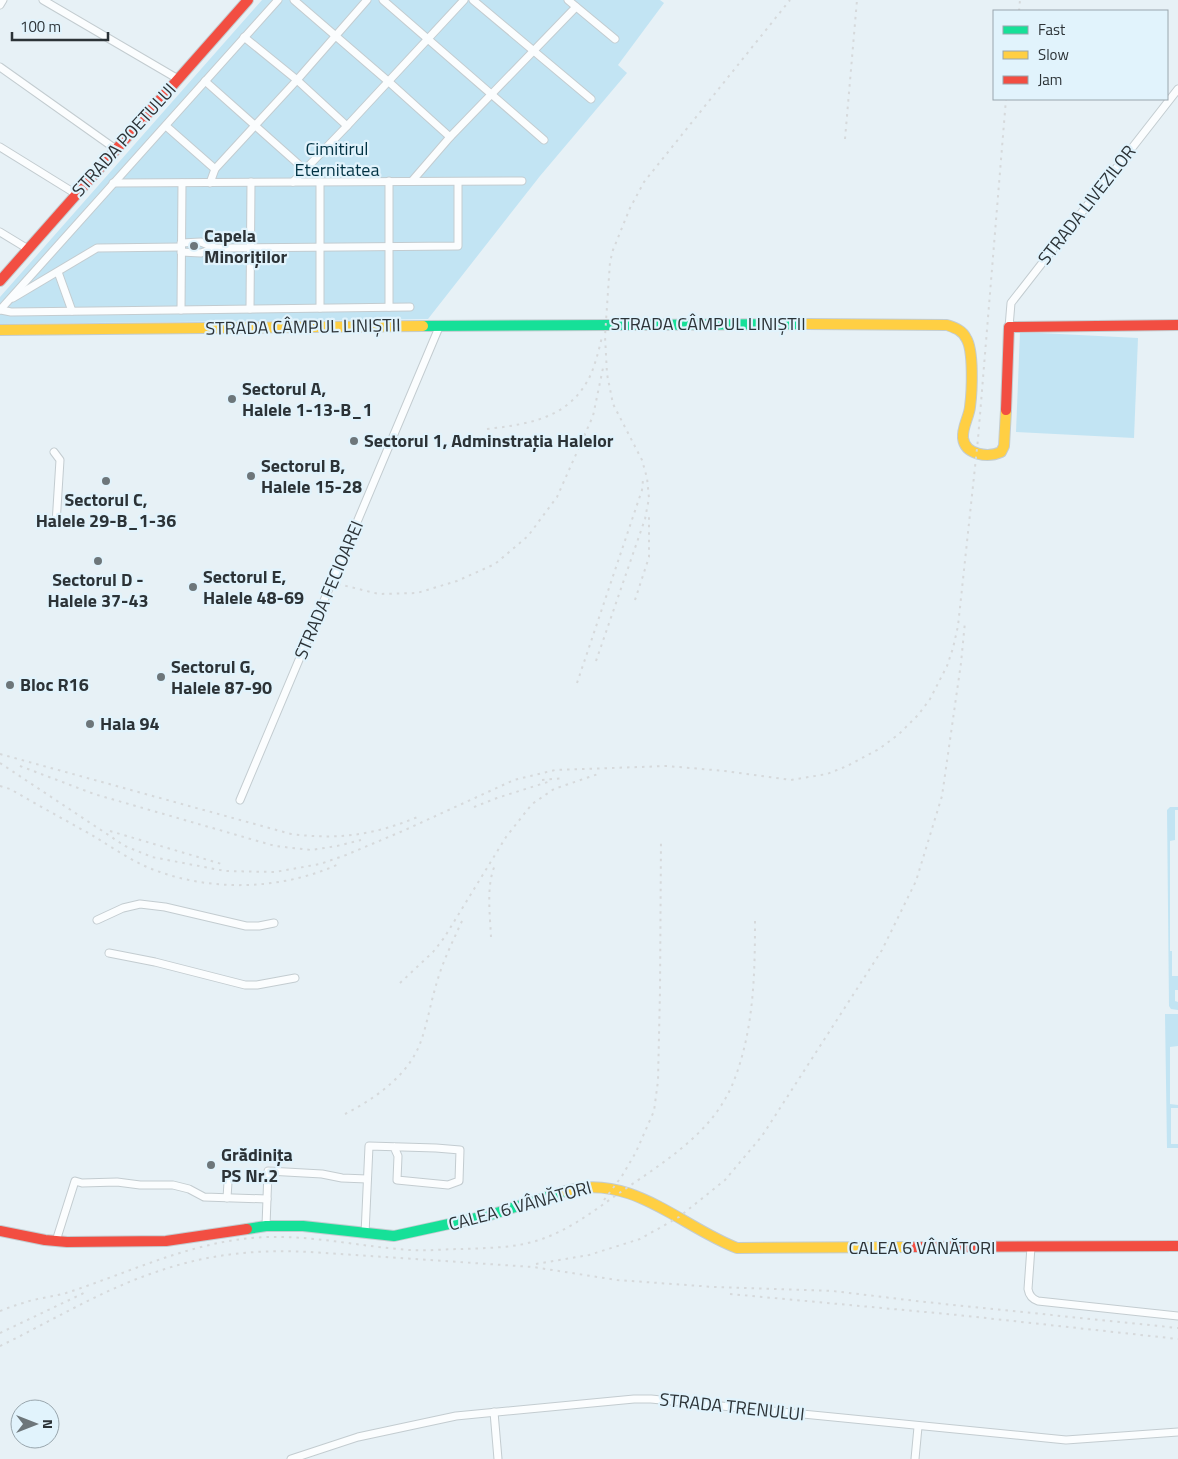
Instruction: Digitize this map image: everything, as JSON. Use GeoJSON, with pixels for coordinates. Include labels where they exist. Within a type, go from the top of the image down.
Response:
{"type":"FeatureCollection","features":[{"type":"Feature","properties":{"kind":"street"},"geometry":{"type":"LineString","coordinates":[[0,5],[3,0]]}},
{"type":"Feature","properties":{"kind":"street"},"geometry":{"type":"LineString","coordinates":[[43,0],[178,79]]}},
{"type":"Feature","properties":{"kind":"street","name":"STRADA POETULUI"},"geometry":{"type":"LineString","coordinates":[[0,281],[248,0]]}},
{"type":"Feature","properties":{"kind":"street"},"geometry":{"type":"LineString","coordinates":[[0,310],[278,0]]}},
{"type":"Feature","properties":{"kind":"street"},"geometry":{"type":"LineString","coordinates":[[294,0],[450,137]]}},
{"type":"Feature","properties":{"kind":"street"},"geometry":{"type":"LineString","coordinates":[[210,183],[215,169],[256,126],[367,0]]}},
{"type":"Feature","properties":{"kind":"street"},"geometry":{"type":"LineString","coordinates":[[384,0],[544,140]]}},
{"type":"Feature","properties":{"kind":"street"},"geometry":{"type":"LineString","coordinates":[[293,182],[464,0]]}},
{"type":"Feature","properties":{"kind":"street"},"geometry":{"type":"LineString","coordinates":[[473,0],[591,99]]}},
{"type":"Feature","properties":{"kind":"street"},"geometry":{"type":"LineString","coordinates":[[568,0],[615,39]]}},
{"type":"Feature","properties":{"kind":"street"},"geometry":{"type":"LineString","coordinates":[[412,181],[450,137],[576,7]]}},
{"type":"Feature","properties":{"kind":"street"},"geometry":{"type":"LineString","coordinates":[[244,37],[297,80],[347,126]]}},
{"type":"Feature","properties":{"kind":"street"},"geometry":{"type":"LineString","coordinates":[[0,67],[116,150]]}},
{"type":"Feature","properties":{"kind":"street"},"geometry":{"type":"LineString","coordinates":[[205,81],[305,170]]}},
{"type":"Feature","properties":{"kind":"street","name":"STRADA LIVEZILOR"},"geometry":{"type":"LineString","coordinates":[[1009,328],[1011,303],[1178,89]]}},
{"type":"Feature","properties":{"kind":"street"},"geometry":{"type":"LineString","coordinates":[[166,126],[215,169]]}},
{"type":"Feature","properties":{"kind":"street"},"geometry":{"type":"LineString","coordinates":[[0,147],[76,194]]}},
{"type":"Feature","properties":{"kind":"street"},"geometry":{"type":"LineString","coordinates":[[389,181],[389,307]]}},
{"type":"Feature","properties":{"kind":"street"},"geometry":{"type":"LineString","coordinates":[[113,183],[522,181]]}},
{"type":"Feature","properties":{"kind":"street"},"geometry":{"type":"LineString","coordinates":[[250,309],[251,182]]}},
{"type":"Feature","properties":{"kind":"street"},"geometry":{"type":"LineString","coordinates":[[320,182],[320,308]]}},
{"type":"Feature","properties":{"kind":"street"},"geometry":{"type":"LineString","coordinates":[[12,298],[97,248],[181,248],[201,253],[215,248],[458,246],[458,182]]}},
{"type":"Feature","properties":{"kind":"street"},"geometry":{"type":"LineString","coordinates":[[181,310],[182,183]]}},
{"type":"Feature","properties":{"kind":"street"},"geometry":{"type":"LineString","coordinates":[[0,232],[28,249]]}},
{"type":"Feature","properties":{"kind":"street"},"geometry":{"type":"LineString","coordinates":[[181,248],[200,242],[215,248]]}},
{"type":"Feature","properties":{"kind":"street"},"geometry":{"type":"LineString","coordinates":[[58,272],[72,311]]}},
{"type":"Feature","properties":{"kind":"street"},"geometry":{"type":"LineString","coordinates":[[0,310],[72,311],[410,307]]}},
{"type":"Feature","properties":{"kind":"street","name":"STRADA CÂMPUL LINIȘTII"},"geometry":{"type":"LineString","coordinates":[[0,330],[440,325],[947,324],[959,328],[970,348],[970,407],[963,432],[964,442],[970,450],[979,454],[990,455],[1001,452],[1004,446],[1009,328]]}},
{"type":"Feature","properties":{"kind":"street","name":"STRADA FECIOAREI"},"geometry":{"type":"LineString","coordinates":[[240,800],[440,325]]}},
{"type":"Feature","properties":{"kind":"street"},"geometry":{"type":"LineString","coordinates":[[1009,328],[1178,325]]}},
{"type":"Feature","properties":{"kind":"street"},"geometry":{"type":"LineString","coordinates":[[54,452],[60,460],[56,524]]}},
{"type":"Feature","properties":{"kind":"street"},"geometry":{"type":"LineString","coordinates":[[97,920],[123,908],[140,904],[166,907],[246,926],[274,923]]}},
{"type":"Feature","properties":{"kind":"street"},"geometry":{"type":"LineString","coordinates":[[109,952],[245,985],[257,985],[295,978]]}},
{"type":"Feature","properties":{"kind":"street"},"geometry":{"type":"LineString","coordinates":[[365,1234],[369,1146],[394,1147],[460,1150],[459,1181],[448,1185],[398,1180],[398,1156],[394,1147]]}},
{"type":"Feature","properties":{"kind":"street"},"geometry":{"type":"LineString","coordinates":[[266,1226],[268,1171],[367,1179]]}},
{"type":"Feature","properties":{"kind":"street"},"geometry":{"type":"LineString","coordinates":[[56,1241],[75,1181],[82,1183],[117,1182],[173,1185],[189,1189],[204,1197],[267,1199]]}},
{"type":"Feature","properties":{"kind":"street"},"geometry":{"type":"LineString","coordinates":[[227,1198],[228,1182]]}},
{"type":"Feature","properties":{"kind":"street","name":"CALEA 6 VÂNĂTORI"},"geometry":{"type":"LineString","coordinates":[[0,1231],[56,1241],[166,1240],[266,1226],[303,1226],[394,1236],[490,1215],[586,1186],[599,1186],[623,1191],[655,1204],[719,1241],[737,1248],[1178,1246]]}},
{"type":"Feature","properties":{"kind":"street"},"geometry":{"type":"LineString","coordinates":[[1031,1247],[1028,1293],[1033,1299],[1178,1316]]}},
{"type":"Feature","properties":{"kind":"street","name":"STRADA TRENULUI"},"geometry":{"type":"LineString","coordinates":[[291,1459],[358,1437],[456,1416],[651,1399],[918,1427],[1066,1440],[1178,1432]]}},
{"type":"Feature","properties":{"kind":"street"},"geometry":{"type":"LineString","coordinates":[[494,1412],[498,1459]]}},
{"type":"Feature","properties":{"kind":"street"},"geometry":{"type":"LineString","coordinates":[[915,1459],[918,1427]]}},
{"type":"Feature","properties":{"kind":"green space","name":"Cimitirul Eternitatea"},"geometry":{"type":"Polygon","coordinates":[[[262,0],[660,0],[664,3],[618,65],[627,73],[540,176],[428,319],[0,324],[0,297],[262,0]]]}},
{"type":"Feature","properties":{"kind":"green space"},"geometry":{"type":"Polygon","coordinates":[[[1020,332],[1138,338],[1134,438],[1016,432],[1020,332]]]}},
{"type":"Feature","properties":{"kind":"green space"},"geometry":{"type":"Polygon","coordinates":[[[1170,807],[1178,807],[1178,810],[1175,810],[1175,840],[1170,841],[1170,951],[1172,951],[1172,976],[1178,976],[1178,990],[1175,990],[1175,1001],[1178,1002],[1178,1010],[1171,1009],[1169,1006],[1167,810],[1170,807]]]}},
{"type":"Feature","properties":{"kind":"green space"},"geometry":{"type":"Polygon","coordinates":[[[1165,1014],[1178,1014],[1178,1046],[1170,1047],[1170,1104],[1178,1105],[1178,1108],[1171,1108],[1171,1144],[1178,1144],[1178,1148],[1167,1148],[1165,1014]]]}},
{"type":"Feature","properties":{"kind":"railway"},"geometry":{"type":"LineString","coordinates":[[596,661],[645,519],[649,498],[647,478],[642,460],[613,404],[607,374],[605,336],[610,262],[613,250],[630,208],[644,182],[790,0]]}},
{"type":"Feature","properties":{"kind":"railway"},"geometry":{"type":"LineString","coordinates":[[845,139],[857,0]]}},
{"type":"Feature","properties":{"kind":"railway"},"geometry":{"type":"LineString","coordinates":[[1019,10],[1020,0]]}},
{"type":"Feature","properties":{"kind":"railway"},"geometry":{"type":"LineString","coordinates":[[0,763],[125,846],[152,857],[225,871],[275,872],[320,864],[346,855],[514,780],[555,770],[667,766],[725,771],[791,780],[827,774],[879,749],[899,734],[918,715],[930,699],[947,666],[958,626],[978,439],[1006,100]]}},
{"type":"Feature","properties":{"kind":"railway"},"geometry":{"type":"LineString","coordinates":[[487,429],[534,421],[561,409],[583,389],[591,374],[602,337]]}},
{"type":"Feature","properties":{"kind":"railway"},"geometry":{"type":"LineString","coordinates":[[338,584],[379,594],[417,593],[457,581],[495,564],[528,536],[557,497],[593,416],[603,368]]}},
{"type":"Feature","properties":{"kind":"railway"},"geometry":{"type":"LineString","coordinates":[[577,683],[642,490],[643,480]]}},
{"type":"Feature","properties":{"kind":"railway"},"geometry":{"type":"LineString","coordinates":[[635,600],[649,557],[649,515]]}},
{"type":"Feature","properties":{"kind":"railway"},"geometry":{"type":"LineString","coordinates":[[536,1264],[589,1255],[640,1239],[679,1217],[725,1180],[762,1136],[882,950],[916,881],[942,796],[965,622]]}},
{"type":"Feature","properties":{"kind":"railway"},"geometry":{"type":"LineString","coordinates":[[0,754],[291,834],[341,836],[372,832],[420,816]]}},
{"type":"Feature","properties":{"kind":"railway"},"geometry":{"type":"LineString","coordinates":[[20,766],[94,794],[275,846],[311,850],[361,840]]}},
{"type":"Feature","properties":{"kind":"railway"},"geometry":{"type":"LineString","coordinates":[[400,983],[433,952],[444,938],[506,837],[532,804],[554,789],[601,773]]}},
{"type":"Feature","properties":{"kind":"railway"},"geometry":{"type":"LineString","coordinates":[[542,780],[564,778]]}},
{"type":"Feature","properties":{"kind":"railway"},"geometry":{"type":"LineString","coordinates":[[474,807],[551,781]]}},
{"type":"Feature","properties":{"kind":"railway"},"geometry":{"type":"LineString","coordinates":[[0,786],[10,789],[142,865],[182,878],[204,883],[227,885],[273,883],[296,879],[339,864]]}},
{"type":"Feature","properties":{"kind":"railway"},"geometry":{"type":"LineString","coordinates":[[110,831],[225,865]]}},
{"type":"Feature","properties":{"kind":"railway"},"geometry":{"type":"LineString","coordinates":[[604,1200],[622,1176],[636,1152],[654,1111],[658,1081],[661,840]]}},
{"type":"Feature","properties":{"kind":"railway"},"geometry":{"type":"LineString","coordinates":[[491,937],[489,910],[490,882],[495,865]]}},
{"type":"Feature","properties":{"kind":"railway"},"geometry":{"type":"LineString","coordinates":[[0,1311],[28,1301],[66,1293],[180,1253],[228,1241],[284,1237],[400,1249],[431,1250],[511,1246],[530,1243],[559,1232],[597,1209],[683,1147],[712,1118],[724,1102],[740,1063],[749,1023],[754,981],[755,919]]}},
{"type":"Feature","properties":{"kind":"railway"},"geometry":{"type":"LineString","coordinates":[[345,1114],[380,1093],[400,1075],[416,1053],[423,1035],[440,971],[462,921]]}},
{"type":"Feature","properties":{"kind":"railway"},"geometry":{"type":"LineString","coordinates":[[0,1346],[98,1296],[138,1278],[196,1260],[272,1251],[533,1267],[617,1280],[714,1287],[833,1291],[1178,1328]]}},
{"type":"Feature","properties":{"kind":"railway"},"geometry":{"type":"LineString","coordinates":[[0,1333],[86,1292]]}},
{"type":"Feature","properties":{"kind":"railway"},"geometry":{"type":"LineString","coordinates":[[730,1294],[958,1315],[1178,1339]]}},
{"type":"Feature","properties":{"kind":"traffic: fast"},"geometry":{"type":"LineString","coordinates":[[423,326],[807,324]]}},
{"type":"Feature","properties":{"kind":"traffic: fast"},"geometry":{"type":"LineString","coordinates":[[247,1229],[266,1226],[303,1226],[394,1236],[490,1215],[566,1191]]}},
{"type":"Feature","properties":{"kind":"traffic: slow"},"geometry":{"type":"LineString","coordinates":[[807,324],[947,325],[955,328],[962,333],[969,344],[971,361],[970,407],[963,434],[968,448],[984,455],[1001,452],[1004,446],[1006,410]]}},
{"type":"Feature","properties":{"kind":"traffic: slow"},"geometry":{"type":"LineString","coordinates":[[0,330],[423,326]]}},
{"type":"Feature","properties":{"kind":"traffic: slow"},"geometry":{"type":"LineString","coordinates":[[566,1191],[589,1187],[612,1189],[634,1195],[655,1204],[716,1239],[737,1248],[912,1247]]}},
{"type":"Feature","properties":{"kind":"traffic: jam"},"geometry":{"type":"LineString","coordinates":[[0,281],[248,0]]}},
{"type":"Feature","properties":{"kind":"traffic: jam"},"geometry":{"type":"LineString","coordinates":[[1006,410],[1009,327],[1178,325]]}},
{"type":"Feature","properties":{"kind":"traffic: jam"},"geometry":{"type":"LineString","coordinates":[[0,1231],[45,1240],[67,1242],[166,1241],[247,1229]]}},
{"type":"Feature","properties":{"kind":"traffic: jam"},"geometry":{"type":"LineString","coordinates":[[912,1247],[1178,1246]]}},
{"type":"Feature","properties":{"kind":"place","name":"Capela Minoriților"},"geometry":{"type":"Point","coordinates":[194,246]}},
{"type":"Feature","properties":{"kind":"place","name":"Sectorul A, Halele 1-13-B_1"},"geometry":{"type":"Point","coordinates":[232,399]}},
{"type":"Feature","properties":{"kind":"place","name":"Sectorul 1, Adminstrația Halelor"},"geometry":{"type":"Point","coordinates":[354,441]}},
{"type":"Feature","properties":{"kind":"place","name":"Sectorul B, Halele 15-28"},"geometry":{"type":"Point","coordinates":[251,476]}},
{"type":"Feature","properties":{"kind":"place","name":"Sectorul C, Halele 29-B_1-36"},"geometry":{"type":"Point","coordinates":[106,481]}},
{"type":"Feature","properties":{"kind":"place","name":"Sectorul D - Halele 37-43"},"geometry":{"type":"Point","coordinates":[98,561]}},
{"type":"Feature","properties":{"kind":"place","name":"Sectorul E, Halele 48-69"},"geometry":{"type":"Point","coordinates":[193,587]}},
{"type":"Feature","properties":{"kind":"place","name":"Sectorul G, Halele 87-90"},"geometry":{"type":"Point","coordinates":[161,677]}},
{"type":"Feature","properties":{"kind":"place","name":"Bloc R16"},"geometry":{"type":"Point","coordinates":[10,685]}},
{"type":"Feature","properties":{"kind":"place","name":"Hala 94"},"geometry":{"type":"Point","coordinates":[90,724]}},
{"type":"Feature","properties":{"kind":"place","name":"Grădinița PS Nr.2"},"geometry":{"type":"Point","coordinates":[211,1165]}}]}
